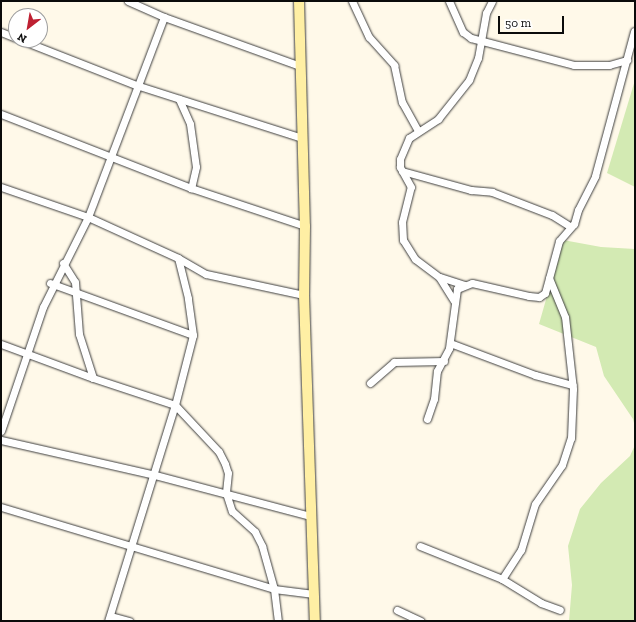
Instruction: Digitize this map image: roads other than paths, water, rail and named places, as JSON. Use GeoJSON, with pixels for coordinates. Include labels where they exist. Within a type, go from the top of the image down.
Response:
{"type":"FeatureCollection","features":[{"type":"Feature","properties":{"kind":"main road"},"geometry":{"type":"LineString","coordinates":[[299,1],[305,226],[304,295],[314,621]]}},
{"type":"Feature","properties":{"kind":"street"},"geometry":{"type":"LineString","coordinates":[[128,1],[164,17],[300,66]]}},
{"type":"Feature","properties":{"kind":"street"},"geometry":{"type":"LineString","coordinates":[[352,1],[369,37],[394,66],[402,102],[418,131]]}},
{"type":"Feature","properties":{"kind":"street"},"geometry":{"type":"LineString","coordinates":[[449,1],[463,32],[471,38],[481,39],[574,65],[609,65],[627,60]]}},
{"type":"Feature","properties":{"kind":"street"},"geometry":{"type":"LineString","coordinates":[[492,1],[486,13],[478,58],[465,86],[438,119],[418,131],[405,143],[400,159],[402,171],[411,187],[402,222],[403,240],[415,259],[439,277],[454,283],[465,285],[480,283],[539,297],[545,293],[559,241],[571,227],[595,176],[634,31]]}},
{"type":"Feature","properties":{"kind":"street"},"geometry":{"type":"LineString","coordinates":[[1,431],[29,354],[51,284],[88,217],[136,85],[148,63],[164,17]]}},
{"type":"Feature","properties":{"kind":"street"},"geometry":{"type":"LineString","coordinates":[[41,48],[136,85],[302,138]]}},
{"type":"Feature","properties":{"kind":"street"},"geometry":{"type":"LineString","coordinates":[[179,99],[190,124],[196,167],[191,188]]}},
{"type":"Feature","properties":{"kind":"street"},"geometry":{"type":"LineString","coordinates":[[1,114],[191,188],[305,226]]}},
{"type":"Feature","properties":{"kind":"street"},"geometry":{"type":"LineString","coordinates":[[402,171],[471,190],[492,192],[552,215],[571,227]]}},
{"type":"Feature","properties":{"kind":"street"},"geometry":{"type":"LineString","coordinates":[[1,187],[88,217],[178,258],[206,274],[304,295]]}},
{"type":"Feature","properties":{"kind":"street"},"geometry":{"type":"LineString","coordinates":[[129,621],[109,618],[155,475],[193,335],[188,298],[178,258]]}},
{"type":"Feature","properties":{"kind":"street"},"geometry":{"type":"LineString","coordinates":[[64,262],[73,276],[78,294],[79,334],[93,378]]}},
{"type":"Feature","properties":{"kind":"street"},"geometry":{"type":"LineString","coordinates":[[439,277],[455,301]]}},
{"type":"Feature","properties":{"kind":"street"},"geometry":{"type":"LineString","coordinates":[[502,579],[521,550],[535,504],[562,466],[570,447],[573,385],[565,317],[549,278]]}},
{"type":"Feature","properties":{"kind":"street"},"geometry":{"type":"LineString","coordinates":[[51,284],[193,335]]}},
{"type":"Feature","properties":{"kind":"street"},"geometry":{"type":"LineString","coordinates":[[427,419],[434,399],[437,371],[444,361],[450,343],[454,324],[455,292],[465,285]]}},
{"type":"Feature","properties":{"kind":"street"},"geometry":{"type":"LineString","coordinates":[[450,343],[535,375],[573,385]]}},
{"type":"Feature","properties":{"kind":"street"},"geometry":{"type":"LineString","coordinates":[[1,344],[93,378],[175,405],[219,452],[228,474],[226,493],[232,511],[255,532],[262,546],[274,589],[278,621]]}},
{"type":"Feature","properties":{"kind":"street"},"geometry":{"type":"LineString","coordinates":[[370,383],[394,362],[444,361]]}},
{"type":"Feature","properties":{"kind":"street"},"geometry":{"type":"LineString","coordinates":[[1,440],[155,475],[310,516]]}},
{"type":"Feature","properties":{"kind":"street"},"geometry":{"type":"LineString","coordinates":[[1,507],[132,548],[274,589],[314,594]]}},
{"type":"Feature","properties":{"kind":"street"},"geometry":{"type":"LineString","coordinates":[[420,546],[502,579],[541,603],[560,610]]}},
{"type":"Feature","properties":{"kind":"street"},"geometry":{"type":"LineString","coordinates":[[397,610],[421,621]]}}]}
